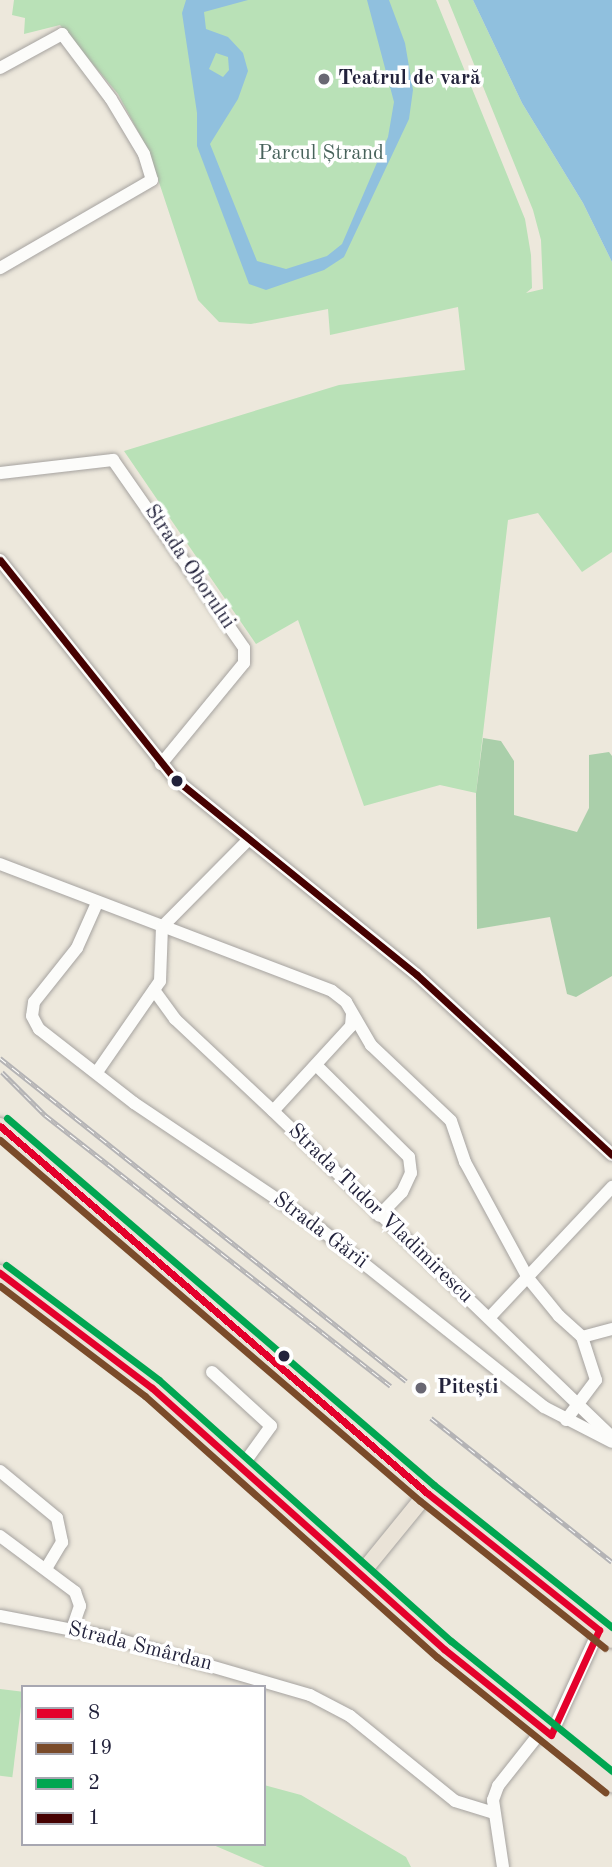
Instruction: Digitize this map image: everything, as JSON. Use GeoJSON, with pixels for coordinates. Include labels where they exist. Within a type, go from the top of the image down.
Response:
{"type":"FeatureCollection","features":[{"type":"Feature","properties":{"kind":"main road"},"geometry":{"type":"LineString","coordinates":[[0,1126],[427,1493],[605,1635]]}},
{"type":"Feature","properties":{"kind":"main road"},"geometry":{"type":"LineString","coordinates":[[0,1273],[105,1349],[242,1466],[444,1649],[612,1784]]}},
{"type":"Feature","properties":{"kind":"main road"},"geometry":{"type":"LineString","coordinates":[[361,1574],[427,1493]]}},
{"type":"Feature","properties":{"kind":"street"},"geometry":{"type":"LineString","coordinates":[[0,68],[62,34],[111,99],[144,154],[152,180],[0,268]]}},
{"type":"Feature","properties":{"kind":"street","name":"Strada Oborului"},"geometry":{"type":"LineString","coordinates":[[0,473],[113,460],[244,648],[244,663],[160,764]]}},
{"type":"Feature","properties":{"kind":"street"},"geometry":{"type":"LineString","coordinates":[[0,560],[160,764],[417,975],[612,1155]]}},
{"type":"Feature","properties":{"kind":"street"},"geometry":{"type":"LineString","coordinates":[[97,1072],[155,990],[163,967],[162,927],[249,839]]}},
{"type":"Feature","properties":{"kind":"street"},"geometry":{"type":"LineString","coordinates":[[0,864],[10,864],[97,903],[332,991],[346,1002],[371,1045],[450,1121],[463,1158],[528,1278],[582,1337],[584,1354],[596,1376],[566,1420]]}},
{"type":"Feature","properties":{"kind":"street","name":"Strada Gării"},"geometry":{"type":"LineString","coordinates":[[97,903],[77,948],[34,1002],[33,1016],[39,1029],[314,1224],[494,1369],[566,1420],[612,1439]]}},
{"type":"Feature","properties":{"kind":"street"},"geometry":{"type":"LineString","coordinates":[[155,990],[175,1019],[273,1111]]}},
{"type":"Feature","properties":{"kind":"street","name":"Strada Tudor Vladimirescu"},"geometry":{"type":"LineString","coordinates":[[352,1014],[351,1026],[273,1111],[379,1216],[579,1404],[612,1439]]}},
{"type":"Feature","properties":{"kind":"street"},"geometry":{"type":"LineString","coordinates":[[316,1065],[409,1157],[411,1173],[402,1192],[379,1216]]}},
{"type":"Feature","properties":{"kind":"street"},"geometry":{"type":"LineString","coordinates":[[489,1318],[612,1187]]}},
{"type":"Feature","properties":{"kind":"street"},"geometry":{"type":"LineString","coordinates":[[582,1337],[612,1329]]}},
{"type":"Feature","properties":{"kind":"street"},"geometry":{"type":"LineString","coordinates":[[212,1372],[271,1426],[242,1466]]}},
{"type":"Feature","properties":{"kind":"street"},"geometry":{"type":"LineString","coordinates":[[0,1471],[57,1518],[62,1542],[46,1569]]}},
{"type":"Feature","properties":{"kind":"street"},"geometry":{"type":"LineString","coordinates":[[0,1536],[46,1569],[78,1597],[72,1629]]}},
{"type":"Feature","properties":{"kind":"street","name":"Strada Smârdan"},"geometry":{"type":"LineString","coordinates":[[0,1616],[72,1629],[236,1671],[327,1703],[350,1716],[455,1801],[492,1812]]}},
{"type":"Feature","properties":{"kind":"street"},"geometry":{"type":"LineString","coordinates":[[503,1867],[492,1812],[498,1786],[547,1732],[605,1635]]}},
{"type":"Feature","properties":{"kind":"green space","name":"Parcul Ștrand"},"geometry":{"type":"Polygon","coordinates":[[[14,0],[436,0],[525,219],[531,255],[532,288],[526,293],[543,289],[541,240],[533,210],[448,0],[473,0],[522,103],[583,203],[612,262],[612,552],[582,572],[538,513],[508,520],[476,793],[440,785],[364,806],[298,620],[256,644],[124,451],[339,385],[465,370],[458,307],[330,335],[328,309],[251,324],[219,322],[198,300],[149,152],[118,94],[60,25],[24,34],[25,18],[12,15],[14,0]]]}},
{"type":"Feature","properties":{"kind":"green space"},"geometry":{"type":"Polygon","coordinates":[[[483,738],[501,741],[514,761],[514,815],[577,832],[589,808],[589,755],[609,752],[612,756],[612,976],[576,997],[567,994],[550,917],[477,929],[476,793],[483,738]]]}},
{"type":"Feature","properties":{"kind":"green space"},"geometry":{"type":"Polygon","coordinates":[[[0,1689],[21,1692],[12,1777],[0,1776],[0,1689]]]}},
{"type":"Feature","properties":{"kind":"green space"},"geometry":{"type":"Polygon","coordinates":[[[266,1786],[301,1795],[406,1857],[411,1867],[265,1867],[216,1846],[266,1846],[266,1786]]]}},
{"type":"Feature","properties":{"kind":"water"},"geometry":{"type":"Polygon","coordinates":[[[186,0],[248,0],[204,12],[206,29],[228,37],[243,53],[248,71],[238,99],[210,144],[257,261],[286,269],[327,256],[342,244],[388,137],[394,102],[367,0],[389,0],[405,43],[413,90],[409,119],[344,257],[324,270],[266,290],[249,284],[197,146],[197,113],[182,13],[186,0]],[[216,53],[209,69],[223,77],[229,70],[228,57],[216,53]]]}},
{"type":"Feature","properties":{"kind":"water"},"geometry":{"type":"Polygon","coordinates":[[[473,0],[612,0],[612,262],[583,203],[522,103],[473,0]]]}},
{"type":"Feature","properties":{"kind":"railway"},"geometry":{"type":"LineString","coordinates":[[0,1058],[406,1381]]}},
{"type":"Feature","properties":{"kind":"railway"},"geometry":{"type":"LineString","coordinates":[[2,1072],[45,1115],[391,1386]]}},
{"type":"Feature","properties":{"kind":"railway"},"geometry":{"type":"LineString","coordinates":[[431,1418],[612,1562]]}},
{"type":"Feature","properties":{"kind":"transit line","name":"1"},"geometry":{"type":"LineString","coordinates":[[0,560],[175,779],[417,975],[612,1155]]}},
{"type":"Feature","properties":{"kind":"transit line","name":"2"},"geometry":{"type":"LineString","coordinates":[[7,1118],[434,1485],[612,1627]]}},
{"type":"Feature","properties":{"kind":"transit line","name":"8"},"geometry":{"type":"LineString","coordinates":[[0,1126],[427,1493],[599,1630],[551,1735],[444,1649],[152,1388],[0,1273]]}},
{"type":"Feature","properties":{"kind":"transit line","name":"19"},"geometry":{"type":"LineString","coordinates":[[0,1140],[420,1501],[605,1648]]}},
{"type":"Feature","properties":{"kind":"transit line","name":"2"},"geometry":{"type":"LineString","coordinates":[[6,1265],[159,1380],[451,1641],[612,1771]]}},
{"type":"Feature","properties":{"kind":"transit line","name":"19"},"geometry":{"type":"LineString","coordinates":[[0,1286],[145,1396],[437,1657],[605,1792]]}},
{"type":"Feature","properties":{"kind":"place","name":"Teatrul de vară"},"geometry":{"type":"Point","coordinates":[324,79]}},
{"type":"Feature","properties":{"kind":"place","name":"Pitești"},"geometry":{"type":"Point","coordinates":[421,1388]}}]}
